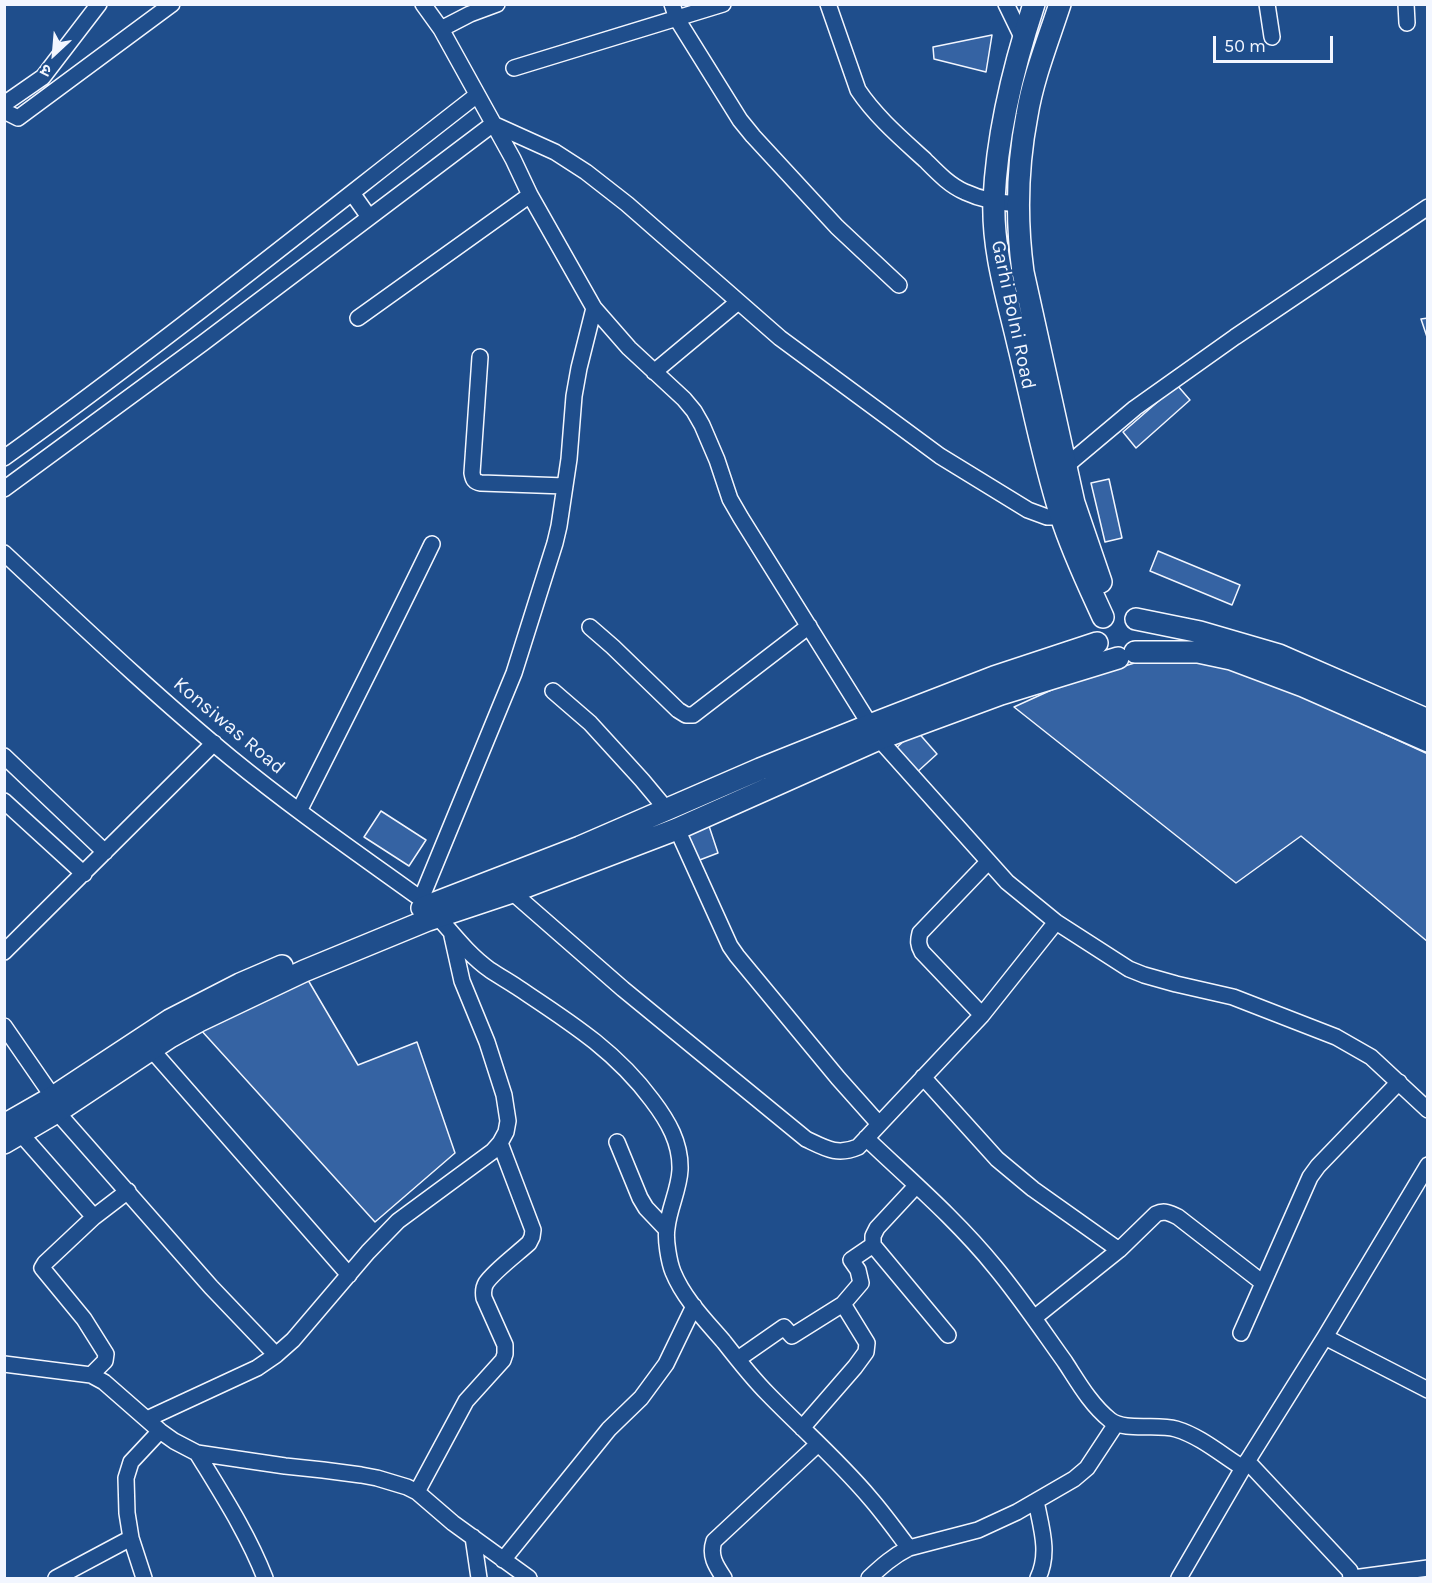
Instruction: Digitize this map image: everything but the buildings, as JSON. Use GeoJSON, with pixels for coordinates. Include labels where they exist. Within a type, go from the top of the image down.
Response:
{"type":"FeatureCollection","features":[{"type":"Feature","properties":{"kind":"main road","name":"Garhi Bolni Road"},"geometry":{"type":"LineString","coordinates":[[1034,4],[1003,116],[994,202],[996,237],[1001,270],[1059,472],[1086,580],[1108,615]]}},
{"type":"Feature","properties":{"kind":"main road","name":"Garhi Bolni Road"},"geometry":{"type":"LineString","coordinates":[[1059,472],[1023,272],[1018,204],[1020,161],[1027,113],[1060,4]]}},
{"type":"Feature","properties":{"kind":"main road"},"geometry":{"type":"LineString","coordinates":[[10,1134],[170,1020],[240,984],[580,847],[760,769],[1127,655],[1140,644],[1143,636],[1141,626],[1136,619],[1122,611],[1108,615],[1098,625],[1095,634],[1102,651],[1110,656],[1127,655],[1198,652],[1231,658],[1303,686],[1428,741]]}},
{"type":"Feature","properties":{"kind":"main road"},"geometry":{"type":"LineString","coordinates":[[1136,619],[1200,632],[1279,655],[1428,720]]}},
{"type":"Feature","properties":{"kind":"main road"},"geometry":{"type":"LineString","coordinates":[[55,1104],[199,1021],[429,907],[512,892],[676,830],[875,732],[994,677],[1097,643]]}},
{"type":"Feature","properties":{"kind":"street"},"geometry":{"type":"LineString","coordinates":[[4,105],[43,77],[99,4]]}},
{"type":"Feature","properties":{"kind":"street"},"geometry":{"type":"LineString","coordinates":[[4,111],[18,118],[172,4]]}},
{"type":"Feature","properties":{"kind":"street"},"geometry":{"type":"LineString","coordinates":[[441,29],[470,14],[497,4]]}},
{"type":"Feature","properties":{"kind":"street"},"geometry":{"type":"LineString","coordinates":[[514,68],[674,12],[723,4]]}},
{"type":"Feature","properties":{"kind":"street"},"geometry":{"type":"LineString","coordinates":[[828,4],[853,77],[864,99],[904,141],[963,192],[994,202],[1018,204]]}},
{"type":"Feature","properties":{"kind":"street"},"geometry":{"type":"LineString","coordinates":[[1006,4],[1023,39]]}},
{"type":"Feature","properties":{"kind":"street"},"geometry":{"type":"LineString","coordinates":[[1267,4],[1272,38]]}},
{"type":"Feature","properties":{"kind":"street"},"geometry":{"type":"LineString","coordinates":[[1406,4],[1407,23]]}},
{"type":"Feature","properties":{"kind":"street"},"geometry":{"type":"LineString","coordinates":[[424,5],[441,29],[594,308],[629,348],[694,411],[717,460],[730,499],[875,732],[988,862],[1007,882],[1056,922],[1110,957],[1144,975],[1233,997],[1336,1037],[1371,1057],[1428,1110]]}},
{"type":"Feature","properties":{"kind":"street"},"geometry":{"type":"LineString","coordinates":[[674,12],[740,120],[753,136],[837,227],[899,285]]}},
{"type":"Feature","properties":{"kind":"street"},"geometry":{"type":"LineString","coordinates":[[4,458],[72,409],[477,95]]}},
{"type":"Feature","properties":{"kind":"street"},"geometry":{"type":"LineString","coordinates":[[4,489],[203,343],[493,124]]}},
{"type":"Feature","properties":{"kind":"street"},"geometry":{"type":"LineString","coordinates":[[493,124],[555,152],[586,172],[627,204],[788,344],[940,456],[1028,510],[1047,517],[1069,514]]}},
{"type":"Feature","properties":{"kind":"street"},"geometry":{"type":"LineString","coordinates":[[352,193],[369,217]]}},
{"type":"Feature","properties":{"kind":"street"},"geometry":{"type":"LineString","coordinates":[[358,318],[530,195]]}},
{"type":"Feature","properties":{"kind":"street"},"geometry":{"type":"LineString","coordinates":[[1059,472],[1161,389],[1428,207]]}},
{"type":"Feature","properties":{"kind":"street"},"geometry":{"type":"LineString","coordinates":[[654,372],[738,302]]}},
{"type":"Feature","properties":{"kind":"street"},"geometry":{"type":"LineString","coordinates":[[429,907],[514,673],[555,543],[570,459],[574,396],[594,308]]}},
{"type":"Feature","properties":{"kind":"street"},"geometry":{"type":"LineString","coordinates":[[480,357],[471,473],[473,479],[481,483],[565,486]]}},
{"type":"Feature","properties":{"kind":"street"},"geometry":{"type":"LineString","coordinates":[[299,811],[375,663],[432,544]]}},
{"type":"Feature","properties":{"kind":"street","name":"Konsiwas Road"},"geometry":{"type":"LineString","coordinates":[[4,553],[214,743],[299,811],[429,907],[452,935]]}},
{"type":"Feature","properties":{"kind":"street"},"geometry":{"type":"LineString","coordinates":[[590,627],[614,647],[678,710],[693,715],[809,626]]}},
{"type":"Feature","properties":{"kind":"street"},"geometry":{"type":"LineString","coordinates":[[553,691],[590,723],[667,810]]}},
{"type":"Feature","properties":{"kind":"street"},"geometry":{"type":"LineString","coordinates":[[4,952],[214,743]]}},
{"type":"Feature","properties":{"kind":"street"},"geometry":{"type":"LineString","coordinates":[[4,756],[105,852]]}},
{"type":"Feature","properties":{"kind":"street"},"geometry":{"type":"LineString","coordinates":[[4,801],[84,874]]}},
{"type":"Feature","properties":{"kind":"street"},"geometry":{"type":"LineString","coordinates":[[676,830],[730,946],[838,1078],[879,1124]]}},
{"type":"Feature","properties":{"kind":"street"},"geometry":{"type":"LineString","coordinates":[[982,1014],[922,952],[918,940],[920,933],[988,862]]}},
{"type":"Feature","properties":{"kind":"street"},"geometry":{"type":"LineString","coordinates":[[512,892],[623,989],[806,1138],[834,1151],[844,1152],[858,1147],[982,1014],[1056,922]]}},
{"type":"Feature","properties":{"kind":"street"},"geometry":{"type":"LineString","coordinates":[[147,1419],[257,1368],[276,1354],[293,1340],[368,1252],[398,1221],[500,1143],[506,1132],[508,1121],[504,1095],[487,1042],[462,981],[452,935]]}},
{"type":"Feature","properties":{"kind":"street"},"geometry":{"type":"LineString","coordinates":[[452,935],[491,971],[577,1027],[610,1053],[628,1070],[652,1099],[675,1136],[679,1157],[679,1180],[666,1228],[673,1272],[694,1306],[765,1392],[870,1497],[909,1548]]}},
{"type":"Feature","properties":{"kind":"street"},"geometry":{"type":"LineString","coordinates":[[4,1026],[55,1104],[211,1287],[276,1354]]}},
{"type":"Feature","properties":{"kind":"street"},"geometry":{"type":"LineString","coordinates":[[151,1049],[349,1275]]}},
{"type":"Feature","properties":{"kind":"street"},"geometry":{"type":"LineString","coordinates":[[923,1077],[997,1159],[1034,1190],[1119,1250]]}},
{"type":"Feature","properties":{"kind":"street"},"geometry":{"type":"LineString","coordinates":[[1241,1333],[1310,1177],[1399,1082]]}},
{"type":"Feature","properties":{"kind":"street"},"geometry":{"type":"LineString","coordinates":[[10,1134],[94,1217]]}},
{"type":"Feature","properties":{"kind":"street"},"geometry":{"type":"LineString","coordinates":[[866,1138],[962,1230],[994,1265],[1090,1398],[1108,1419],[1116,1424],[1162,1426],[1176,1429],[1245,1465],[1350,1571],[1352,1578],[1420,1570],[1428,1556]]}},
{"type":"Feature","properties":{"kind":"street"},"geometry":{"type":"LineString","coordinates":[[617,1142],[640,1198],[666,1228]]}},
{"type":"Feature","properties":{"kind":"street"},"geometry":{"type":"LineString","coordinates":[[417,1492],[466,1401],[505,1354],[505,1345],[482,1291],[490,1278],[529,1243],[533,1230],[500,1143]]}},
{"type":"Feature","properties":{"kind":"street"},"geometry":{"type":"LineString","coordinates":[[1179,1578],[1245,1465],[1428,1165]]}},
{"type":"Feature","properties":{"kind":"street"},"geometry":{"type":"LineString","coordinates":[[916,1186],[877,1228],[873,1236],[873,1245],[948,1335]]}},
{"type":"Feature","properties":{"kind":"street"},"geometry":{"type":"LineString","coordinates":[[91,1375],[105,1361],[106,1354],[84,1320],[42,1268],[94,1217],[128,1191]]}},
{"type":"Feature","properties":{"kind":"street"},"geometry":{"type":"LineString","coordinates":[[1034,1318],[1119,1250],[1156,1214],[1167,1212],[1178,1217],[1263,1283]]}},
{"type":"Feature","properties":{"kind":"street"},"geometry":{"type":"LineString","coordinates":[[738,1359],[784,1327],[792,1336],[843,1304],[861,1283],[858,1269],[851,1260],[873,1245]]}},
{"type":"Feature","properties":{"kind":"street"},"geometry":{"type":"LineString","coordinates":[[802,1428],[866,1352],[867,1342],[843,1304]]}},
{"type":"Feature","properties":{"kind":"street"},"geometry":{"type":"LineString","coordinates":[[503,1560],[609,1429],[641,1398],[666,1364],[694,1306]]}},
{"type":"Feature","properties":{"kind":"street"},"geometry":{"type":"LineString","coordinates":[[1325,1337],[1428,1390]]}},
{"type":"Feature","properties":{"kind":"street"},"geometry":{"type":"LineString","coordinates":[[4,1364],[91,1375],[104,1382],[160,1431],[197,1453],[377,1478],[407,1487],[417,1492],[453,1523],[529,1578]]}},
{"type":"Feature","properties":{"kind":"street"},"geometry":{"type":"LineString","coordinates":[[869,1578],[889,1559],[909,1548],[978,1530],[1036,1501],[1080,1475],[1116,1424]]}},
{"type":"Feature","properties":{"kind":"street"},"geometry":{"type":"LineString","coordinates":[[144,1578],[131,1538],[127,1513],[126,1478],[131,1462],[160,1431]]}},
{"type":"Feature","properties":{"kind":"street"},"geometry":{"type":"LineString","coordinates":[[724,1578],[713,1559],[711,1549],[714,1541],[818,1444]]}},
{"type":"Feature","properties":{"kind":"street"},"geometry":{"type":"LineString","coordinates":[[197,1453],[252,1546],[265,1578]]}},
{"type":"Feature","properties":{"kind":"street"},"geometry":{"type":"LineString","coordinates":[[1036,1501],[1045,1558],[1038,1578]]}},
{"type":"Feature","properties":{"kind":"street"},"geometry":{"type":"LineString","coordinates":[[472,1537],[479,1578]]}},
{"type":"Feature","properties":{"kind":"street"},"geometry":{"type":"LineString","coordinates":[[56,1578],[131,1538]]}}]}
